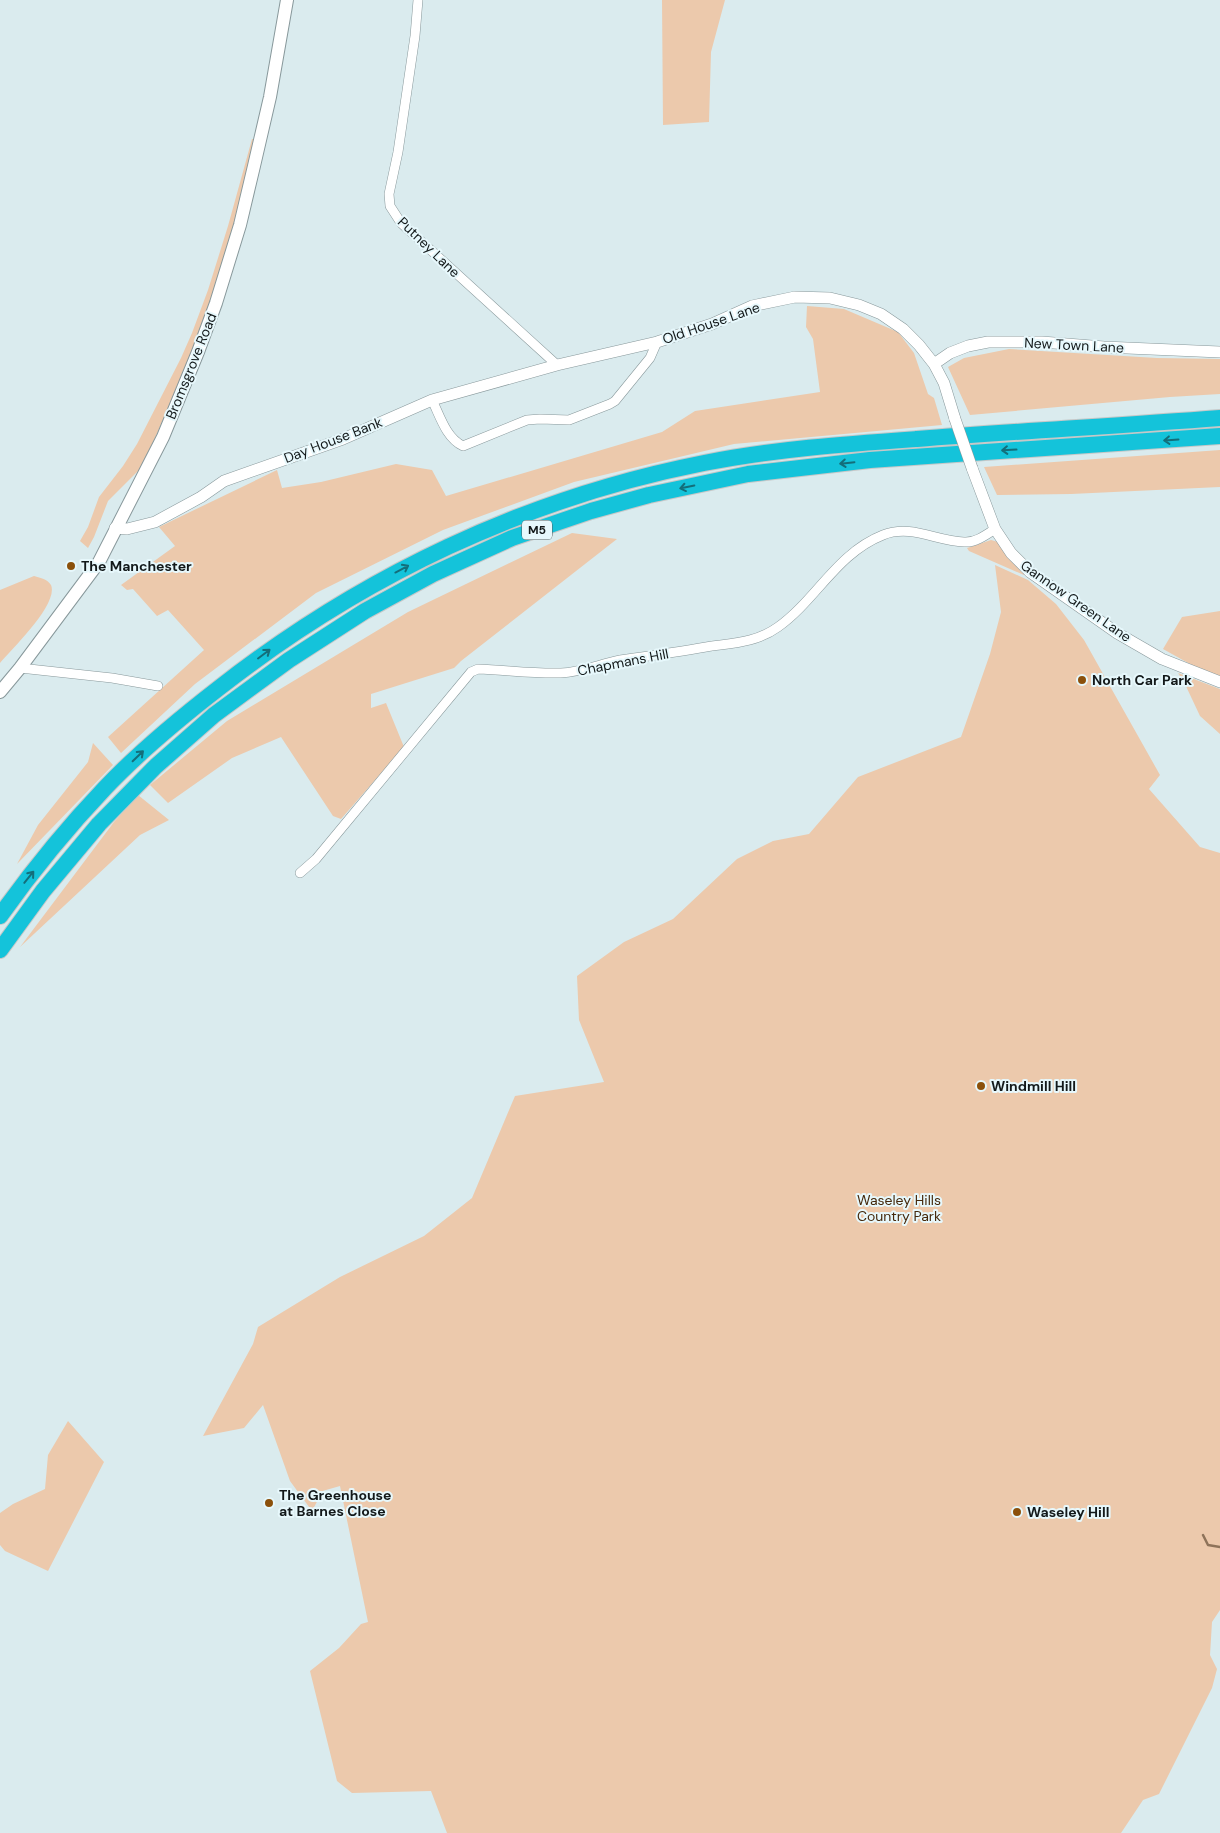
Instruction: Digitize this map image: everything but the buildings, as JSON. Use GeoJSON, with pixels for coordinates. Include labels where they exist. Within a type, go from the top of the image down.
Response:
{"type":"FeatureCollection","features":[{"type":"Feature","properties":{"kind":"highway","name":"M5"},"geometry":{"type":"LineString","coordinates":[[0,916],[63,834],[106,787],[145,749],[192,709],[277,644],[352,596],[423,558],[480,532],[549,506],[623,482],[705,463],[844,444],[1220,418]]}},
{"type":"Feature","properties":{"kind":"highway","name":"M5"},"geometry":{"type":"LineString","coordinates":[[0,950],[43,891],[99,824],[156,766],[214,715],[289,660],[365,612],[433,574],[512,538],[591,511],[649,495],[748,474],[870,460],[1220,436]]}},
{"type":"Feature","properties":{"kind":"main road","name":"Bromsgrove Road"},"geometry":{"type":"LineString","coordinates":[[0,692],[99,562],[163,437],[216,303],[240,225],[263,129],[287,0]]}},
{"type":"Feature","properties":{"kind":"street","name":"Putney Lane"},"geometry":{"type":"LineString","coordinates":[[418,0],[415,36],[398,152],[389,194],[390,206],[401,223],[557,365]]}},
{"type":"Feature","properties":{"kind":"street","name":"Old House Lane"},"geometry":{"type":"LineString","coordinates":[[557,365],[657,342],[712,324],[752,306],[795,297],[830,298],[858,305],[881,314],[903,328],[934,364]]}},
{"type":"Feature","properties":{"kind":"street"},"geometry":{"type":"LineString","coordinates":[[432,400],[449,434],[463,446],[527,420],[568,420],[615,402],[650,358],[657,342]]}},
{"type":"Feature","properties":{"kind":"street","name":"New Town Lane"},"geometry":{"type":"LineString","coordinates":[[934,364],[950,353],[968,346],[988,342],[1042,342],[1104,347],[1220,352]]}},
{"type":"Feature","properties":{"kind":"street","name":"Gannow Green Lane"},"geometry":{"type":"LineString","coordinates":[[934,364],[944,383],[972,468],[995,529],[1011,553],[1030,572],[1117,633],[1162,659],[1220,682]]}},
{"type":"Feature","properties":{"kind":"street","name":"Day House Bank"},"geometry":{"type":"LineString","coordinates":[[115,528],[127,529],[155,522],[201,497],[224,481],[342,438],[432,400],[557,365]]}},
{"type":"Feature","properties":{"kind":"street","name":"Chapmans Hill"},"geometry":{"type":"LineString","coordinates":[[300,873],[316,859],[471,672],[478,669],[559,673],[580,671],[618,661],[749,642],[777,628],[802,607],[851,553],[872,540],[884,535],[905,531],[965,542],[979,539],[995,529]]}},
{"type":"Feature","properties":{"kind":"street"},"geometry":{"type":"LineString","coordinates":[[20,668],[112,678],[158,686]]}},
{"type":"Feature","properties":{"kind":"green space"},"geometry":{"type":"Polygon","coordinates":[[[662,0],[725,0],[711,52],[709,122],[663,125],[662,0]]]}},
{"type":"Feature","properties":{"kind":"green space"},"geometry":{"type":"Polygon","coordinates":[[[252,139],[256,139],[235,224],[212,301],[193,350],[143,466],[108,501],[88,548],[80,541],[88,527],[99,497],[137,444],[192,333],[228,226],[252,139]]]}},
{"type":"Feature","properties":{"kind":"green space"},"geometry":{"type":"Polygon","coordinates":[[[807,306],[844,309],[898,332],[914,353],[928,394],[934,398],[942,425],[734,444],[574,482],[443,530],[316,593],[195,684],[121,753],[108,737],[204,650],[168,610],[157,616],[133,589],[127,590],[121,585],[175,546],[159,527],[277,470],[282,488],[321,482],[396,464],[432,470],[446,496],[662,432],[695,411],[820,392],[813,339],[806,327],[807,306]]]}},
{"type":"Feature","properties":{"kind":"green space"},"geometry":{"type":"Polygon","coordinates":[[[1009,349],[1157,358],[1220,359],[1220,394],[970,415],[948,367],[964,358],[1009,349]]]}},
{"type":"Feature","properties":{"kind":"green space"},"geometry":{"type":"Polygon","coordinates":[[[1220,450],[1220,487],[1071,494],[997,495],[984,467],[1220,450]]]}},
{"type":"Feature","properties":{"kind":"green space"},"geometry":{"type":"Polygon","coordinates":[[[572,533],[617,539],[454,668],[371,694],[371,708],[386,703],[404,747],[341,819],[333,816],[281,737],[232,758],[168,803],[150,785],[227,721],[408,612],[572,533]]]}},
{"type":"Feature","properties":{"kind":"green space"},"geometry":{"type":"Polygon","coordinates":[[[991,540],[998,542],[1024,568],[1024,575],[969,551],[967,548],[991,540]]]}},
{"type":"Feature","properties":{"kind":"green space","name":"Waseley Hills Country Park"},"geometry":{"type":"Polygon","coordinates":[[[995,565],[1028,580],[1056,604],[1084,640],[1160,775],[1149,789],[1200,847],[1220,853],[1220,1610],[1212,1622],[1210,1655],[1217,1669],[1212,1688],[1159,1794],[1143,1800],[1121,1833],[447,1833],[431,1791],[352,1793],[337,1781],[310,1671],[339,1648],[361,1624],[368,1622],[340,1486],[319,1492],[319,1498],[312,1511],[290,1481],[263,1405],[244,1428],[203,1436],[253,1344],[258,1327],[340,1277],[424,1236],[472,1198],[515,1096],[604,1082],[579,1020],[577,976],[624,942],[673,919],[737,859],[773,841],[809,834],[858,777],[961,737],[990,654],[1001,612],[995,565]]]}},
{"type":"Feature","properties":{"kind":"green space"},"geometry":{"type":"Polygon","coordinates":[[[34,576],[46,580],[51,585],[52,593],[42,614],[0,663],[0,590],[34,576]]]}},
{"type":"Feature","properties":{"kind":"green space"},"geometry":{"type":"Polygon","coordinates":[[[1220,611],[1220,676],[1199,669],[1163,649],[1182,617],[1220,611]]]}},
{"type":"Feature","properties":{"kind":"green space"},"geometry":{"type":"Polygon","coordinates":[[[1178,673],[1220,689],[1220,734],[1200,716],[1178,673]]]}},
{"type":"Feature","properties":{"kind":"green space"},"geometry":{"type":"Polygon","coordinates":[[[93,743],[113,765],[17,864],[38,825],[88,762],[93,743]]]}},
{"type":"Feature","properties":{"kind":"green space"},"geometry":{"type":"Polygon","coordinates":[[[138,795],[169,820],[140,835],[20,947],[114,822],[138,795]]]}},
{"type":"Feature","properties":{"kind":"green space"},"geometry":{"type":"Polygon","coordinates":[[[68,1421],[104,1462],[48,1571],[5,1551],[0,1545],[0,1513],[13,1504],[45,1489],[48,1455],[68,1421]]]}},
{"type":"Feature","properties":{"kind":"waterway"},"geometry":{"type":"LineString","coordinates":[[1203,1535],[1208,1545],[1220,1547]]}},
{"type":"Feature","properties":{"kind":"place","name":"The Manchester"},"geometry":{"type":"Point","coordinates":[71,566]}},
{"type":"Feature","properties":{"kind":"place","name":"North Car Park"},"geometry":{"type":"Point","coordinates":[1082,680]}},
{"type":"Feature","properties":{"kind":"place","name":"Windmill Hill"},"geometry":{"type":"Point","coordinates":[981,1086]}},
{"type":"Feature","properties":{"kind":"place","name":"The Greenhouse at Barnes Close"},"geometry":{"type":"Point","coordinates":[269,1503]}},
{"type":"Feature","properties":{"kind":"place","name":"Waseley Hill"},"geometry":{"type":"Point","coordinates":[1017,1512]}}]}
